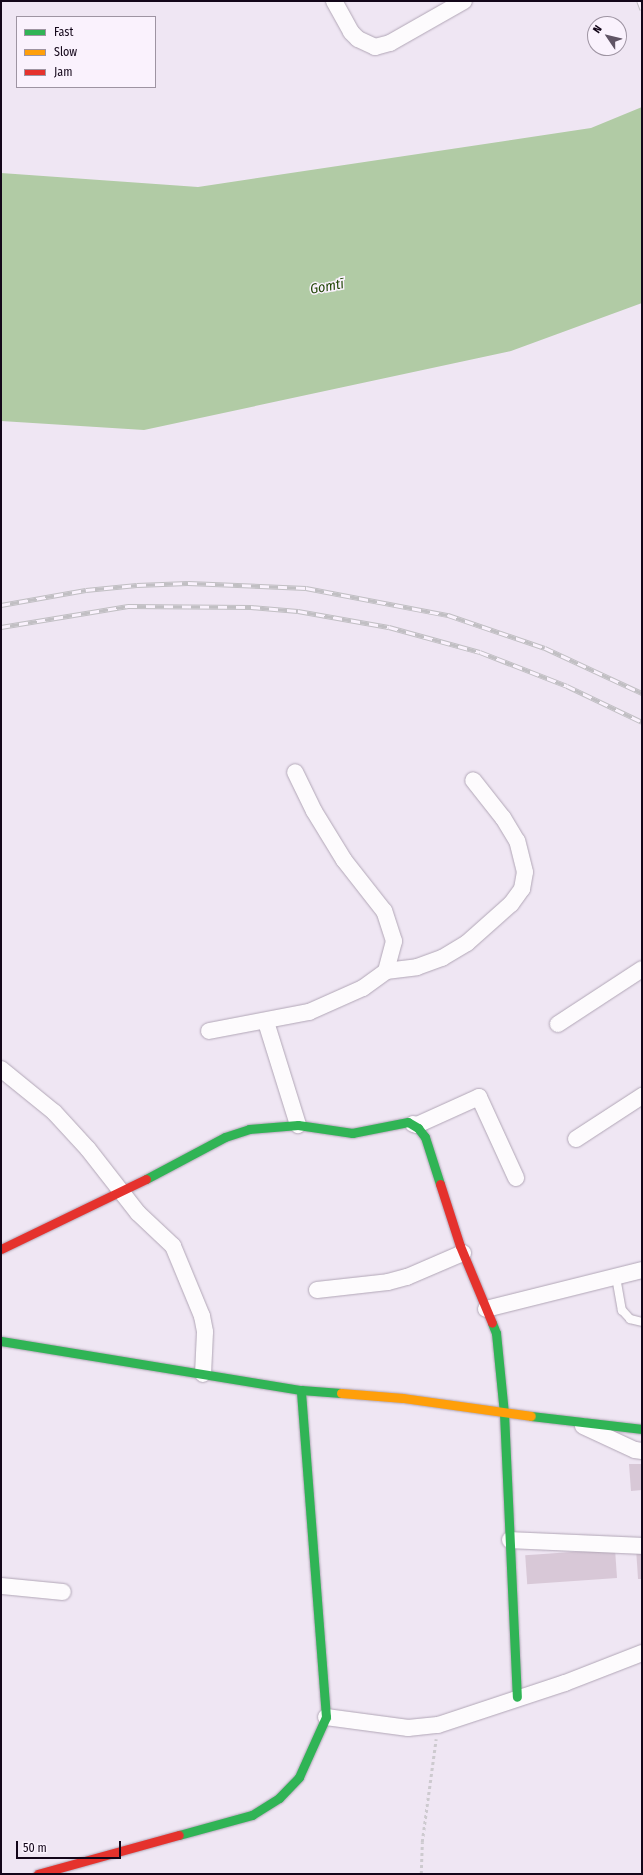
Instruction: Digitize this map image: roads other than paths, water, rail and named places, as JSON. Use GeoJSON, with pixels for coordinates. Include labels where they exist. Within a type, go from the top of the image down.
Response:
{"type":"FeatureCollection","features":[{"type":"Feature","properties":{"kind":"street"},"geometry":{"type":"LineString","coordinates":[[334,1],[351,32],[358,39],[375,47],[390,43],[464,1]]}},
{"type":"Feature","properties":{"kind":"street"},"geometry":{"type":"LineString","coordinates":[[295,772],[314,811],[344,860],[384,911],[394,941],[386,971]]}},
{"type":"Feature","properties":{"kind":"street"},"geometry":{"type":"LineString","coordinates":[[209,1031],[266,1022],[309,1012],[363,988],[386,971],[418,967],[442,958],[467,943],[511,904],[522,889],[525,872],[517,841],[503,818],[473,780]]}},
{"type":"Feature","properties":{"kind":"street"},"geometry":{"type":"LineString","coordinates":[[558,1024],[642,969]]}},
{"type":"Feature","properties":{"kind":"street"},"geometry":{"type":"LineString","coordinates":[[266,1022],[298,1125]]}},
{"type":"Feature","properties":{"kind":"street"},"geometry":{"type":"LineString","coordinates":[[1,1069],[54,1112],[138,1213],[173,1246],[202,1316],[205,1332],[203,1374]]}},
{"type":"Feature","properties":{"kind":"street"},"geometry":{"type":"LineString","coordinates":[[576,1140],[642,1096]]}},
{"type":"Feature","properties":{"kind":"street"},"geometry":{"type":"LineString","coordinates":[[1,1249],[122,1192],[225,1137],[248,1129],[298,1125],[352,1133],[408,1122],[417,1125],[478,1097],[516,1178]]}},
{"type":"Feature","properties":{"kind":"street"},"geometry":{"type":"LineString","coordinates":[[413,1124],[425,1137],[463,1253],[496,1333],[504,1413],[517,1697]]}},
{"type":"Feature","properties":{"kind":"street"},"geometry":{"type":"LineString","coordinates":[[317,1290],[388,1282],[407,1277],[463,1253]]}},
{"type":"Feature","properties":{"kind":"street"},"geometry":{"type":"LineString","coordinates":[[486,1309],[642,1270]]}},
{"type":"Feature","properties":{"kind":"street"},"geometry":{"type":"LineString","coordinates":[[1,1341],[301,1390],[404,1398],[504,1413],[642,1429]]}},
{"type":"Feature","properties":{"kind":"street"},"geometry":{"type":"LineString","coordinates":[[38,1874],[252,1815],[279,1798],[299,1778],[326,1717],[301,1390]]}},
{"type":"Feature","properties":{"kind":"street"},"geometry":{"type":"LineString","coordinates":[[579,1422],[586,1428],[634,1450],[642,1451]]}},
{"type":"Feature","properties":{"kind":"street"},"geometry":{"type":"LineString","coordinates":[[510,1540],[642,1546]]}},
{"type":"Feature","properties":{"kind":"street"},"geometry":{"type":"LineString","coordinates":[[1,1586],[63,1592]]}},
{"type":"Feature","properties":{"kind":"street"},"geometry":{"type":"LineString","coordinates":[[326,1717],[408,1728],[438,1725],[517,1697],[565,1683],[642,1653]]}},
{"type":"Feature","properties":{"kind":"lane"},"geometry":{"type":"LineString","coordinates":[[616,1277],[622,1310],[630,1319],[642,1322]]}},
{"type":"Feature","properties":{"kind":"water","name":"Gomtī"},"geometry":{"type":"Polygon","coordinates":[[[642,107],[642,303],[511,351],[144,430],[1,421],[1,173],[198,187],[591,128],[642,107]]]}},
{"type":"Feature","properties":{"kind":"railway"},"geometry":{"type":"LineString","coordinates":[[639,1],[642,9]]}},
{"type":"Feature","properties":{"kind":"railway"},"geometry":{"type":"LineString","coordinates":[[1,605],[86,590],[137,585],[188,583],[306,588],[448,615],[545,648],[642,693]]}},
{"type":"Feature","properties":{"kind":"railway"},"geometry":{"type":"LineString","coordinates":[[1,627],[128,606],[251,607],[298,611],[389,627],[480,652],[567,686],[642,722]]}}]}
